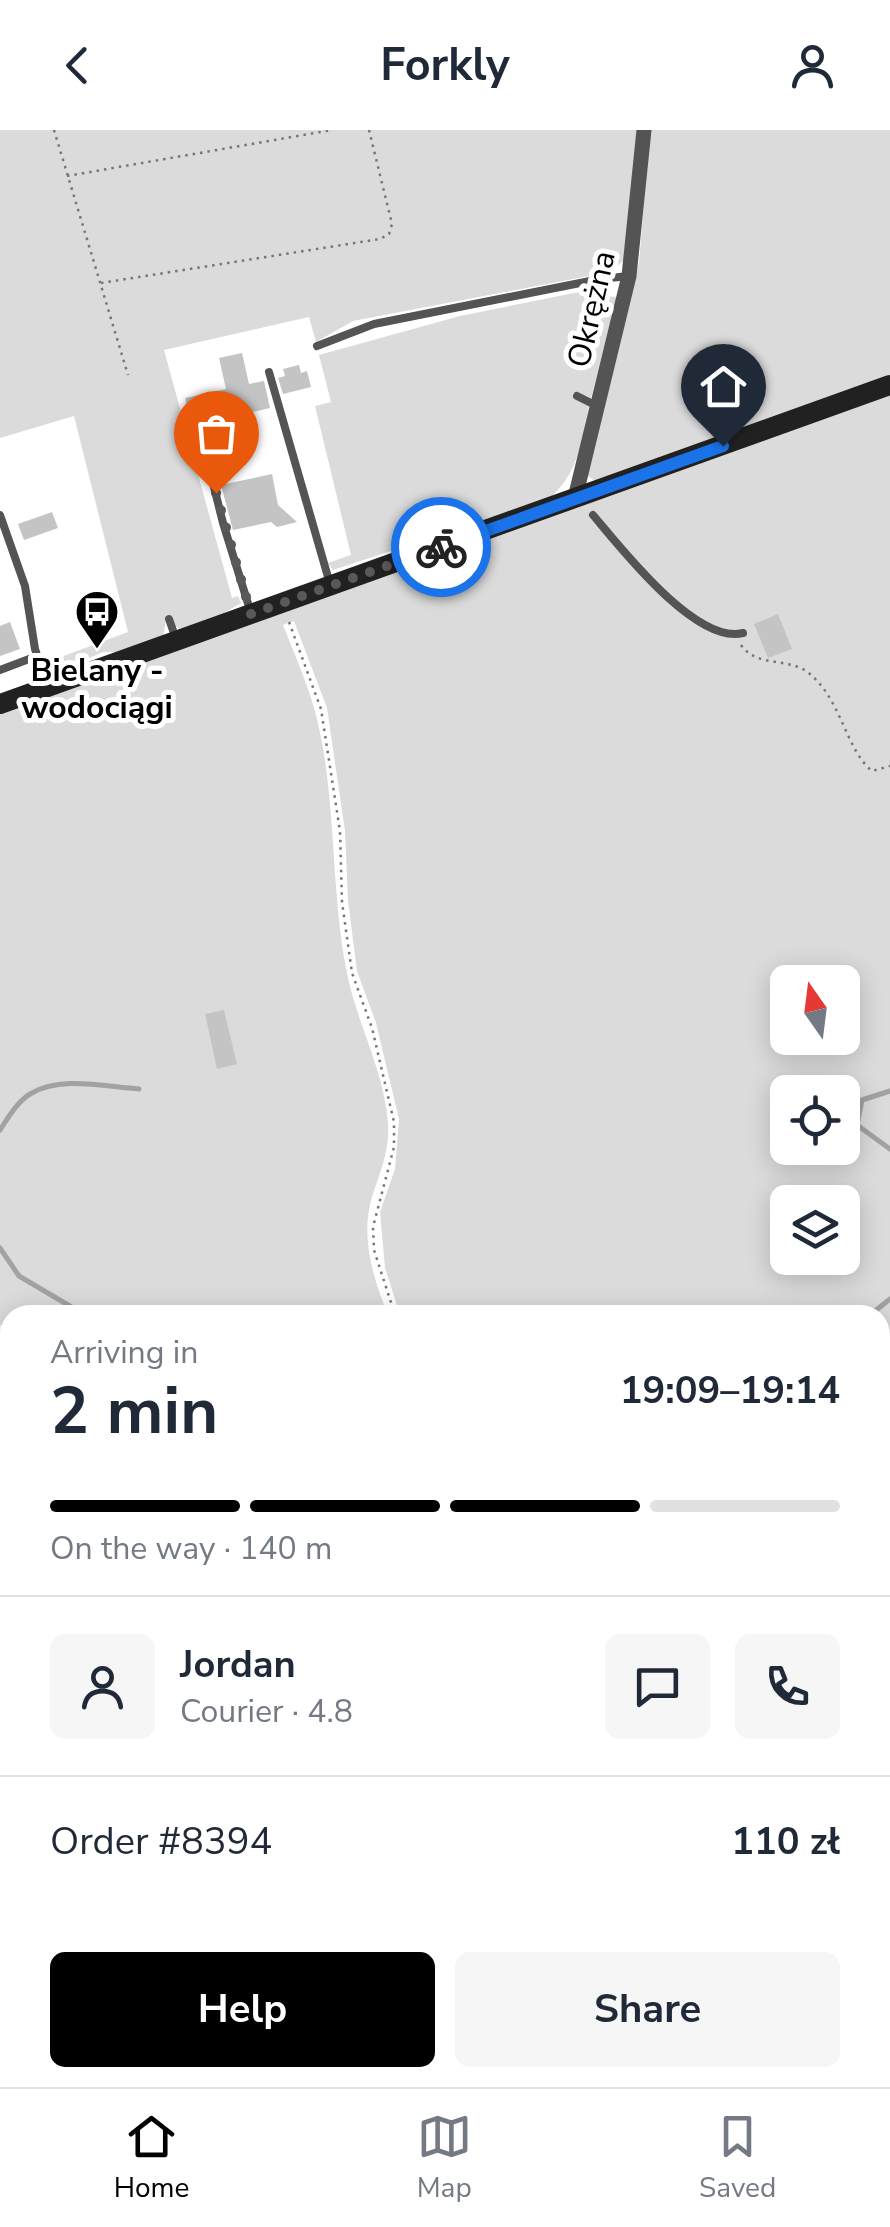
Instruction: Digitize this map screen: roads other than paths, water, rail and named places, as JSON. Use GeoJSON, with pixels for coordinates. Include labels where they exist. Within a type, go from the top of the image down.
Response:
{"type":"FeatureCollection","features":[{"type":"Feature","properties":{"kind":"main road"},"geometry":{"type":"LineString","coordinates":[[0,704],[890,385]]}},
{"type":"Feature","properties":{"kind":"street","name":"Okrężna"},"geometry":{"type":"LineString","coordinates":[[575,498],[629,276],[644,130]]}},
{"type":"Feature","properties":{"kind":"lane"},"geometry":{"type":"LineString","coordinates":[[317,346],[374,324],[442,315],[629,276]]}},
{"type":"Feature","properties":{"kind":"lane"},"geometry":{"type":"LineString","coordinates":[[269,372],[330,586]]}},
{"type":"Feature","properties":{"kind":"lane"},"geometry":{"type":"LineString","coordinates":[[577,396],[596,406]]}},
{"type":"Feature","properties":{"kind":"lane"},"geometry":{"type":"LineString","coordinates":[[203,443],[251,614]]}},
{"type":"Feature","properties":{"kind":"lane"},"geometry":{"type":"LineString","coordinates":[[0,515],[29,603],[37,656],[47,688]]}},
{"type":"Feature","properties":{"kind":"lane"},"geometry":{"type":"LineString","coordinates":[[592,516],[669,597],[704,625],[738,635]]}},
{"type":"Feature","properties":{"kind":"lane"},"geometry":{"type":"LineString","coordinates":[[169,620],[176,641]]}},
{"type":"Feature","properties":{"kind":"lane"},"geometry":{"type":"LineString","coordinates":[[0,670],[37,656]]}},
{"type":"Feature","properties":{"kind":"waterway"},"geometry":{"type":"LineString","coordinates":[[0,1130],[21,1101],[42,1088],[83,1084],[139,1089]]}},
{"type":"Feature","properties":{"kind":"waterway"},"geometry":{"type":"LineString","coordinates":[[890,1091],[862,1100],[857,1125],[890,1149]]}},
{"type":"Feature","properties":{"kind":"waterway"},"geometry":{"type":"LineString","coordinates":[[0,1248],[19,1276],[68,1305]]}},
{"type":"Feature","properties":{"kind":"waterway"},"geometry":{"type":"LineString","coordinates":[[882,1305],[890,1299]]}},
{"type":"Feature","properties":{"kind":"place","name":"Bielany - wodociągi"},"geometry":{"type":"Point","coordinates":[97,650]}}]}
